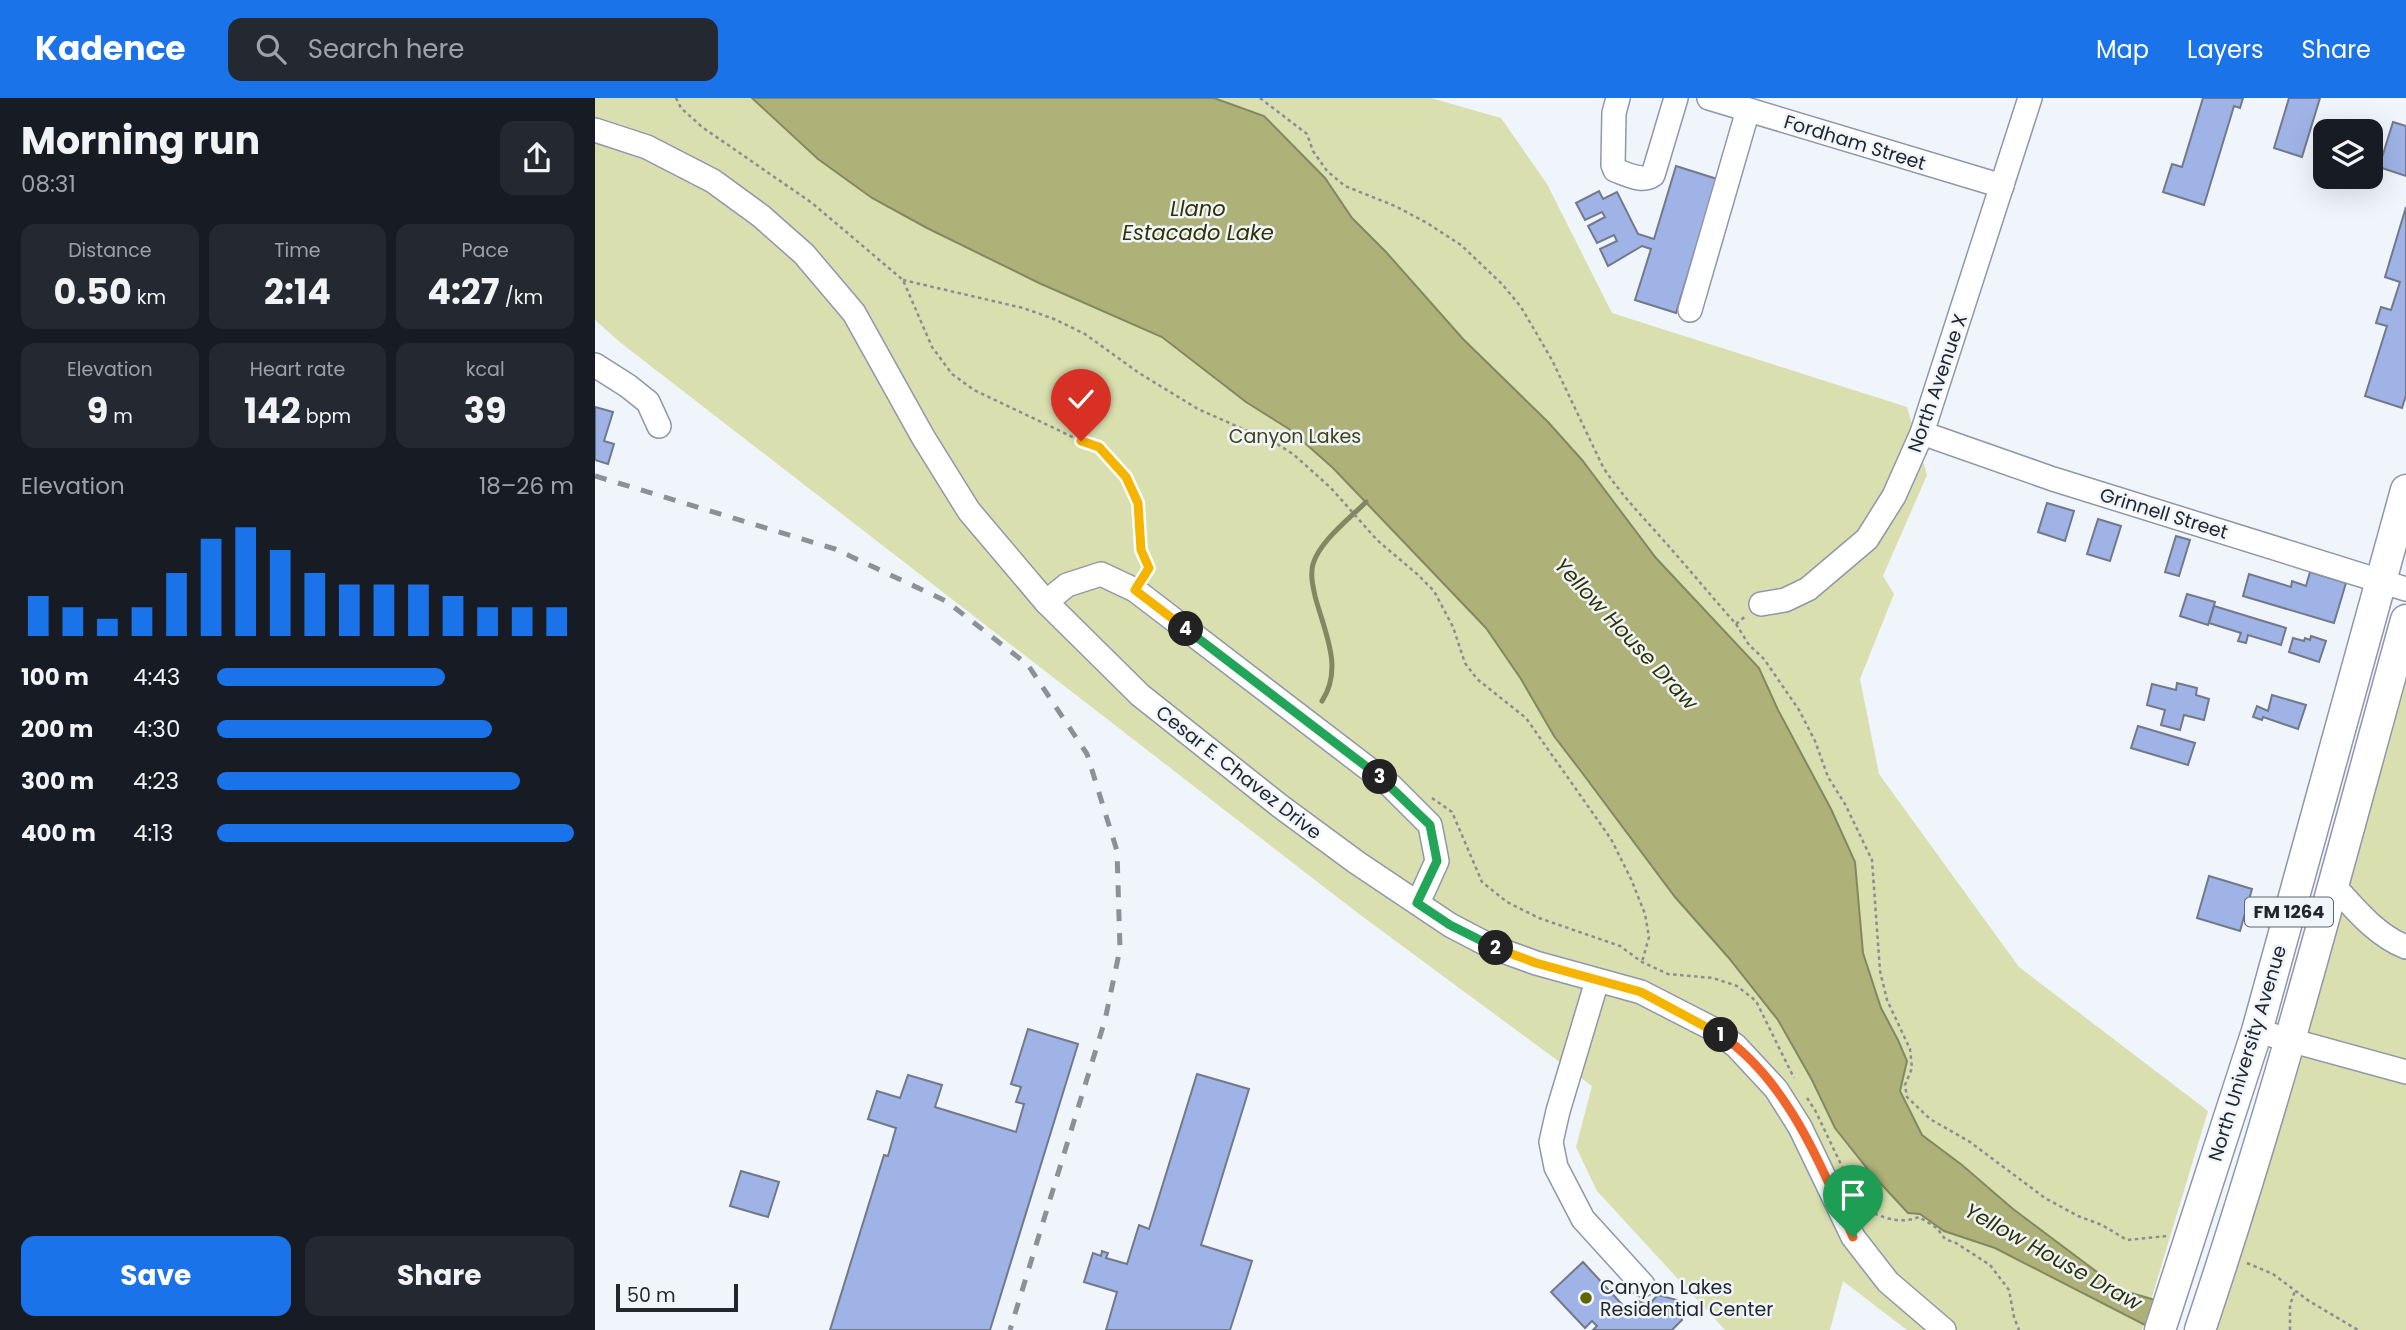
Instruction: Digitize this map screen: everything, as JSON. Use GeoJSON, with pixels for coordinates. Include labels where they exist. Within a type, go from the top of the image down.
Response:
{"type":"FeatureCollection","features":[{"type":"Feature","properties":{"kind":"main road","name":"North University Avenue"},"geometry":{"type":"LineString","coordinates":[[2160,1330],[2257,1031],[2393,585],[2406,490]]}},
{"type":"Feature","properties":{"kind":"main road","name":"North University Avenue"},"geometry":{"type":"LineString","coordinates":[[2200,1330],[2291,1040],[2406,622]]}},
{"type":"Feature","properties":{"kind":"street"},"geometry":{"type":"LineString","coordinates":[[1618,98],[1614,113],[1613,165],[1615,170],[1643,179],[1653,175],[1676,98]]}},
{"type":"Feature","properties":{"kind":"street","name":"Fordham Street"},"geometry":{"type":"LineString","coordinates":[[1709,98],[2001,186]]}},
{"type":"Feature","properties":{"kind":"street","name":"North Avenue X"},"geometry":{"type":"LineString","coordinates":[[1761,604],[1785,600],[1808,589],[1867,539],[1894,496],[1922,433],[2030,98]]}},
{"type":"Feature","properties":{"kind":"street"},"geometry":{"type":"LineString","coordinates":[[1691,310],[1748,110]]}},
{"type":"Feature","properties":{"kind":"street","name":"Cesar E. Chavez Drive"},"geometry":{"type":"LineString","coordinates":[[595,130],[647,147],[713,181],[761,216],[804,254],[854,313],[923,437],[969,511],[1046,602],[1140,695],[1291,814],[1356,862],[1450,925],[1492,947],[1536,963],[1641,992],[1713,1029],[1737,1046],[1776,1089],[1800,1127],[1853,1237],[1888,1282],[1944,1330]]}},
{"type":"Feature","properties":{"kind":"street"},"geometry":{"type":"LineString","coordinates":[[595,365],[648,402],[659,426]]}},
{"type":"Feature","properties":{"kind":"street","name":"Grinnell Street"},"geometry":{"type":"LineString","coordinates":[[1922,433],[2053,479],[2393,585]]}},
{"type":"Feature","properties":{"kind":"street"},"geometry":{"type":"LineString","coordinates":[[1046,602],[1067,585],[1101,574],[1135,590],[1391,786],[1430,825],[1437,861],[1417,903]]}},
{"type":"Feature","properties":{"kind":"street"},"geometry":{"type":"LineString","coordinates":[[2335,887],[2359,914],[2393,942],[2406,947]]}},
{"type":"Feature","properties":{"kind":"street"},"geometry":{"type":"LineString","coordinates":[[1597,981],[1551,1142],[1556,1167],[1583,1219],[1643,1285]]}},
{"type":"Feature","properties":{"kind":"street"},"geometry":{"type":"LineString","coordinates":[[2257,1031],[2406,1072]]}},
{"type":"Feature","properties":{"kind":"path"},"geometry":{"type":"LineString","coordinates":[[676,98],[681,108],[702,127],[812,203],[903,280],[1023,308],[1054,319],[1086,334],[1139,373],[1198,409],[1277,444],[1293,454],[1331,488],[1377,540],[1434,591],[1453,626],[1465,663],[1477,679],[1526,718],[1588,811],[1611,839],[1632,879],[1645,914],[1649,937],[1642,962]]}},
{"type":"Feature","properties":{"kind":"path"},"geometry":{"type":"LineString","coordinates":[[1261,98],[1307,134],[1313,151],[1327,171],[1345,186],[1395,206],[1427,223],[1461,245],[1501,284],[1521,307],[1552,360],[1602,467],[1637,513],[1667,543],[1693,577],[1736,624],[1799,710],[1815,741],[1828,777],[1846,804],[1871,860],[1880,971],[1887,1000],[1910,1049],[1912,1068],[1905,1085],[1907,1097],[1930,1119],[1970,1142],[2045,1198],[2078,1216],[2102,1225],[2127,1240],[2177,1235]]}},
{"type":"Feature","properties":{"kind":"path"},"geometry":{"type":"LineString","coordinates":[[903,280],[918,320],[932,347],[952,374],[974,390],[1099,447],[1126,477],[1138,503],[1141,550],[1149,568],[1135,590]]}},
{"type":"Feature","properties":{"kind":"path"},"geometry":{"type":"LineString","coordinates":[[1736,624],[1761,604]]}},
{"type":"Feature","properties":{"kind":"path"},"geometry":{"type":"LineString","coordinates":[[2247,1263],[2273,1274],[2331,1316],[2358,1330]]}},
{"type":"Feature","properties":{"kind":"path"},"geometry":{"type":"LineString","coordinates":[[2290,1330],[2290,1306],[2295,1292]]}},
{"type":"Feature","properties":{"kind":"green space","name":"Canyon Lakes"},"geometry":{"type":"Polygon","coordinates":[[[595,98],[1431,98],[1501,118],[1547,184],[1612,313],[1907,407],[1927,475],[1883,576],[1894,594],[1860,679],[1879,774],[2019,967],[2208,1111],[2142,1330],[1907,1330],[1843,1281],[1830,1330],[1725,1330],[1597,1191],[1576,1147],[1592,1086],[1359,914],[621,343],[595,320],[595,98]]]}},
{"type":"Feature","properties":{"kind":"green space"},"geometry":{"type":"Polygon","coordinates":[[[2406,657],[2406,1330],[2212,1330],[2406,657]]]}},
{"type":"Feature","properties":{"kind":"water","name":"Llano Estacado Lake"},"geometry":{"type":"Polygon","coordinates":[[[752,98],[1214,98],[1264,116],[1325,178],[1352,218],[1463,339],[1548,422],[1582,460],[1656,558],[1759,668],[1855,862],[1863,953],[1881,1008],[1907,1061],[1900,1091],[1922,1135],[2013,1209],[2121,1290],[2155,1300],[2147,1326],[1995,1248],[1944,1231],[1920,1214],[1908,1213],[1870,1172],[1835,1128],[1778,1020],[1728,957],[1675,897],[1554,736],[1521,679],[1486,628],[1333,468],[1289,429],[1246,402],[1162,337],[1039,283],[872,198],[818,159],[752,98]]]}},
{"type":"Feature","properties":{"kind":"building"},"geometry":{"type":"Polygon","coordinates":[[[2203,98],[2243,98],[2240,108],[2234,106],[2204,205],[2163,192],[2172,164],[2182,167],[2203,98]]]}},
{"type":"Feature","properties":{"kind":"building"},"geometry":{"type":"Polygon","coordinates":[[[2289,98],[2320,98],[2302,157],[2274,148],[2289,98]]]}},
{"type":"Feature","properties":{"kind":"building"},"geometry":{"type":"Polygon","coordinates":[[[2393,122],[2406,126],[2406,176],[2383,168],[2383,154],[2393,122]]]}},
{"type":"Feature","properties":{"kind":"building"},"geometry":{"type":"Polygon","coordinates":[[[1676,166],[1717,179],[1676,313],[1635,300],[1651,249],[1642,246],[1608,266],[1600,249],[1617,241],[1614,235],[1597,243],[1588,226],[1605,217],[1602,212],[1585,220],[1576,203],[1599,191],[1603,199],[1617,192],[1638,234],[1654,239],[1676,166]]]}},
{"type":"Feature","properties":{"kind":"building"},"geometry":{"type":"Polygon","coordinates":[[[2406,207],[2406,395],[2402,408],[2365,396],[2387,326],[2376,323],[2381,307],[2391,310],[2400,282],[2385,277],[2406,207]]]}},
{"type":"Feature","properties":{"kind":"building"},"geometry":{"type":"Polygon","coordinates":[[[595,407],[613,412],[604,441],[614,444],[608,464],[595,460],[595,407]]]}},
{"type":"Feature","properties":{"kind":"building"},"geometry":{"type":"Polygon","coordinates":[[[2047,503],[2074,511],[2065,541],[2038,532],[2047,503]]]}},
{"type":"Feature","properties":{"kind":"building"},"geometry":{"type":"Polygon","coordinates":[[[2098,519],[2121,526],[2110,561],[2087,554],[2098,519]]]}},
{"type":"Feature","properties":{"kind":"building"},"geometry":{"type":"Polygon","coordinates":[[[2176,536],[2190,540],[2179,576],[2165,572],[2176,536]]]}},
{"type":"Feature","properties":{"kind":"building"},"geometry":{"type":"Polygon","coordinates":[[[2310,572],[2346,583],[2334,623],[2243,596],[2249,574],[2291,587],[2292,581],[2306,586],[2310,572]]]}},
{"type":"Feature","properties":{"kind":"building"},"geometry":{"type":"Polygon","coordinates":[[[2187,594],[2215,602],[2208,625],[2180,616],[2187,594]]]}},
{"type":"Feature","properties":{"kind":"building"},"geometry":{"type":"Polygon","coordinates":[[[2214,606],[2286,628],[2281,645],[2248,635],[2246,643],[2238,641],[2241,633],[2209,623],[2214,606]]]}},
{"type":"Feature","properties":{"kind":"building"},"geometry":{"type":"Polygon","coordinates":[[[2311,636],[2326,641],[2319,662],[2289,652],[2293,638],[2304,641],[2305,638],[2310,640],[2311,636]]]}},
{"type":"Feature","properties":{"kind":"building"},"geometry":{"type":"Polygon","coordinates":[[[2177,683],[2197,688],[2196,695],[2209,699],[2204,720],[2184,715],[2180,730],[2161,725],[2165,710],[2147,705],[2152,684],[2176,690],[2177,683]]]}},
{"type":"Feature","properties":{"kind":"building"},"geometry":{"type":"Polygon","coordinates":[[[2272,695],[2306,705],[2298,729],[2263,717],[2262,720],[2253,717],[2257,706],[2268,711],[2272,695]]]}},
{"type":"Feature","properties":{"kind":"building"},"geometry":{"type":"Polygon","coordinates":[[[2138,726],[2195,743],[2188,765],[2131,748],[2138,726]]]}},
{"type":"Feature","properties":{"kind":"building"},"geometry":{"type":"Polygon","coordinates":[[[2209,876],[2252,889],[2240,931],[2197,918],[2209,876]]]}},
{"type":"Feature","properties":{"kind":"building"},"geometry":{"type":"Polygon","coordinates":[[[1028,1029],[1078,1044],[990,1330],[830,1330],[884,1155],[888,1156],[896,1128],[868,1119],[877,1091],[900,1098],[908,1075],[942,1085],[935,1107],[1016,1132],[1024,1104],[1016,1102],[1021,1087],[1011,1084],[1028,1029]]]}},
{"type":"Feature","properties":{"kind":"building"},"geometry":{"type":"Polygon","coordinates":[[[1197,1074],[1249,1089],[1201,1245],[1252,1261],[1230,1330],[1106,1330],[1117,1292],[1084,1282],[1093,1253],[1101,1256],[1102,1251],[1108,1253],[1106,1258],[1127,1264],[1139,1225],[1149,1229],[1197,1074]]]}},
{"type":"Feature","properties":{"kind":"building"},"geometry":{"type":"Polygon","coordinates":[[[741,1171],[779,1182],[768,1217],[730,1206],[741,1171]]]}},
{"type":"Feature","properties":{"kind":"building","name":"Canyon Lakes Residential Center"},"geometry":{"type":"Polygon","coordinates":[[[1583,1262],[1629,1312],[1636,1300],[1644,1303],[1643,1310],[1658,1295],[1677,1300],[1682,1320],[1672,1330],[1593,1330],[1597,1326],[1592,1321],[1585,1328],[1551,1292],[1583,1262]]]}},
{"type":"Feature","properties":{"kind":"waterway"},"geometry":{"type":"LineString","coordinates":[[1322,701],[1328,688],[1332,663],[1313,588],[1313,564],[1329,538],[1366,502]]}},
{"type":"Feature","properties":{"kind":"railway"},"geometry":{"type":"LineString","coordinates":[[595,476],[835,549],[946,601],[1028,665],[1087,754],[1117,851],[1120,949],[1105,1020],[1010,1330]]}},
{"type":"Feature","properties":{"kind":"place","name":"Canyon Lakes Residential Center"},"geometry":{"type":"Point","coordinates":[1586,1298]}},
{"type":"Feature","properties":{"kind":"route"},"geometry":{"type":"LineString","coordinates":[[1081,441],[1099,447],[1126,477],[1138,503],[1141,550],[1149,568],[1135,590],[1391,786],[1430,825],[1437,861],[1417,903],[1450,925],[1492,947],[1536,963],[1641,992],[1713,1029],[1737,1046],[1776,1089],[1800,1127],[1853,1237]]}},
{"type":"Feature","properties":{"kind":"water label","name":"Yellow House Draw"},"geometry":{"type":"Point","coordinates":[1626,634]}},
{"type":"Feature","properties":{"kind":"water label","name":"Yellow House Draw"},"geometry":{"type":"Point","coordinates":[2053,1257]}}]}
